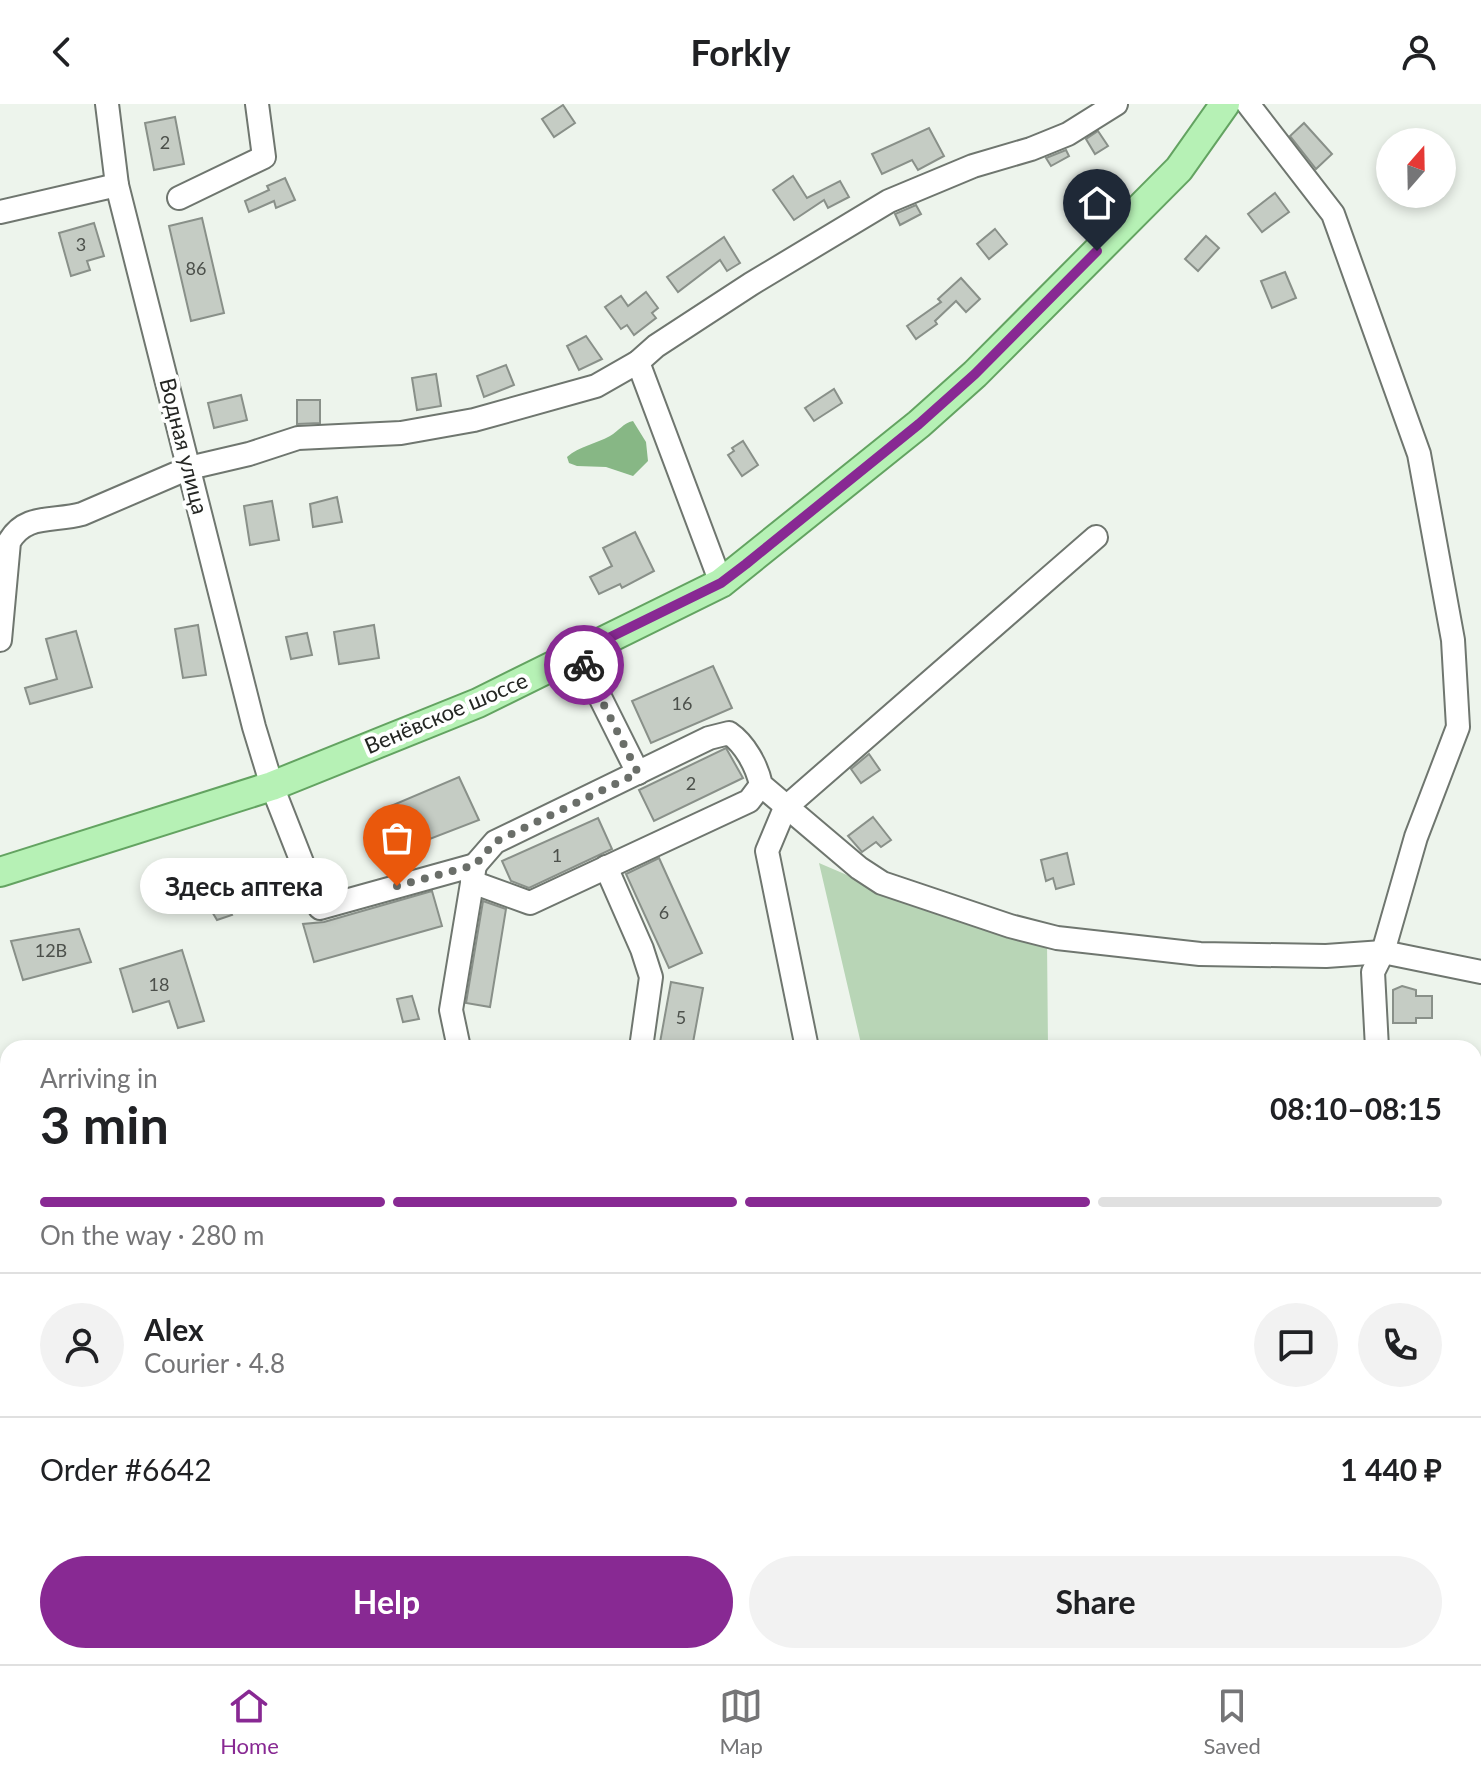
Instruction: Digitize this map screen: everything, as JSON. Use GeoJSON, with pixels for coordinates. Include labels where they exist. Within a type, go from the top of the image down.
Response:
{"type":"FeatureCollection","features":[{"type":"Feature","properties":{"kind":"main road","name":"Венёвское шоссе"},"geometry":{"type":"LineString","coordinates":[[0,872],[272,786],[478,703],[721,583],[919,424],[975,374],[1179,169],[1225,104]]}},
{"type":"Feature","properties":{"kind":"street","name":"Водная улица"},"geometry":{"type":"LineString","coordinates":[[107,104],[117,185],[254,727],[272,786],[320,908],[474,873]]}},
{"type":"Feature","properties":{"kind":"street"},"geometry":{"type":"LineString","coordinates":[[179,198],[264,157],[257,104]]}},
{"type":"Feature","properties":{"kind":"street"},"geometry":{"type":"LineString","coordinates":[[0,640],[9,542],[24,524],[37,519],[64,519],[82,514],[189,468],[249,454],[298,438],[401,433],[474,420],[596,386],[638,362],[656,346],[739,292],[889,201],[973,166],[1068,134],[1116,104]]}},
{"type":"Feature","properties":{"kind":"street"},"geometry":{"type":"LineString","coordinates":[[1248,104],[1333,214],[1419,454],[1453,640],[1458,727],[1416,837],[1383,952],[1373,972],[1377,1040]]}},
{"type":"Feature","properties":{"kind":"street"},"geometry":{"type":"LineString","coordinates":[[0,212],[117,185]]}},
{"type":"Feature","properties":{"kind":"street"},"geometry":{"type":"LineString","coordinates":[[638,362],[721,583]]}},
{"type":"Feature","properties":{"kind":"street"},"geometry":{"type":"LineString","coordinates":[[805,1040],[767,851],[785,808],[1096,537]]}},
{"type":"Feature","properties":{"kind":"street"},"geometry":{"type":"LineString","coordinates":[[578,653],[638,773]]}},
{"type":"Feature","properties":{"kind":"street"},"geometry":{"type":"LineString","coordinates":[[457,1040],[451,1010],[474,873],[495,842],[709,738],[729,733],[743,746],[761,785],[859,868],[882,883],[1010,926],[1057,938],[1200,954],[1326,956],[1383,952],[1481,972]]}},
{"type":"Feature","properties":{"kind":"street"},"geometry":{"type":"LineString","coordinates":[[474,873],[530,903],[749,801],[761,785]]}},
{"type":"Feature","properties":{"kind":"street"},"geometry":{"type":"LineString","coordinates":[[606,867],[651,977],[642,1040]]}},
{"type":"Feature","properties":{"kind":"shaded area"},"geometry":{"type":"Polygon","coordinates":[[[633,421],[646,442],[648,461],[633,476],[606,467],[569,463],[567,457],[572,453],[610,436],[633,421]]]}},
{"type":"Feature","properties":{"kind":"shaded area"},"geometry":{"type":"Polygon","coordinates":[[[819,863],[875,887],[1047,941],[1048,1040],[860,1040],[819,863]]]}},
{"type":"Feature","properties":{"kind":"building"},"geometry":{"type":"Polygon","coordinates":[[[563,105],[575,123],[554,137],[542,119],[563,105]]]}},
{"type":"Feature","properties":{"kind":"building"},"geometry":{"type":"Polygon","coordinates":[[[175,117],[184,164],[154,170],[145,123],[175,117]]]}},
{"type":"Feature","properties":{"kind":"building"},"geometry":{"type":"Polygon","coordinates":[[[1304,123],[1332,154],[1316,169],[1290,136],[1304,123]]]}},
{"type":"Feature","properties":{"kind":"building"},"geometry":{"type":"Polygon","coordinates":[[[929,128],[944,156],[918,170],[912,160],[882,174],[872,154],[929,128]]]}},
{"type":"Feature","properties":{"kind":"building"},"geometry":{"type":"Polygon","coordinates":[[[1098,131],[1108,146],[1095,154],[1086,139],[1098,131]]]}},
{"type":"Feature","properties":{"kind":"building"},"geometry":{"type":"Polygon","coordinates":[[[1066,150],[1069,156],[1051,166],[1046,158],[1066,150]]]}},
{"type":"Feature","properties":{"kind":"building"},"geometry":{"type":"Polygon","coordinates":[[[793,176],[807,198],[840,181],[849,197],[828,208],[824,200],[794,220],[773,190],[793,176]]]}},
{"type":"Feature","properties":{"kind":"building"},"geometry":{"type":"Polygon","coordinates":[[[285,178],[295,200],[276,208],[274,201],[249,212],[245,201],[269,190],[267,186],[285,178]]]}},
{"type":"Feature","properties":{"kind":"building"},"geometry":{"type":"Polygon","coordinates":[[[1275,193],[1289,212],[1262,232],[1248,214],[1275,193]]]}},
{"type":"Feature","properties":{"kind":"building"},"geometry":{"type":"Polygon","coordinates":[[[916,205],[921,214],[900,225],[895,214],[916,205]]]}},
{"type":"Feature","properties":{"kind":"building"},"geometry":{"type":"Polygon","coordinates":[[[202,218],[224,313],[191,321],[169,226],[202,218]]]}},
{"type":"Feature","properties":{"kind":"building"},"geometry":{"type":"Polygon","coordinates":[[[94,223],[104,256],[87,261],[90,270],[71,276],[59,233],[94,223]]]}},
{"type":"Feature","properties":{"kind":"building"},"geometry":{"type":"Polygon","coordinates":[[[995,229],[1007,244],[989,259],[977,244],[995,229]]]}},
{"type":"Feature","properties":{"kind":"building"},"geometry":{"type":"Polygon","coordinates":[[[1206,236],[1219,248],[1198,271],[1185,259],[1206,236]]]}},
{"type":"Feature","properties":{"kind":"building"},"geometry":{"type":"Polygon","coordinates":[[[724,237],[740,263],[727,271],[720,260],[678,292],[667,277],[724,237]]]}},
{"type":"Feature","properties":{"kind":"building"},"geometry":{"type":"Polygon","coordinates":[[[1285,272],[1296,298],[1272,308],[1261,281],[1285,272]]]}},
{"type":"Feature","properties":{"kind":"building"},"geometry":{"type":"Polygon","coordinates":[[[961,278],[980,299],[966,312],[956,301],[935,321],[937,324],[916,339],[907,326],[941,302],[938,299],[961,278]]]}},
{"type":"Feature","properties":{"kind":"building"},"geometry":{"type":"Polygon","coordinates":[[[646,292],[658,308],[652,313],[656,318],[634,335],[627,325],[621,329],[605,307],[621,296],[628,306],[646,292]]]}},
{"type":"Feature","properties":{"kind":"building"},"geometry":{"type":"Polygon","coordinates":[[[586,336],[602,359],[579,370],[567,346],[586,336]]]}},
{"type":"Feature","properties":{"kind":"building"},"geometry":{"type":"Polygon","coordinates":[[[506,365],[514,385],[484,397],[477,376],[506,365]]]}},
{"type":"Feature","properties":{"kind":"building"},"geometry":{"type":"Polygon","coordinates":[[[436,374],[441,406],[417,410],[412,378],[436,374]]]}},
{"type":"Feature","properties":{"kind":"building"},"geometry":{"type":"Polygon","coordinates":[[[834,389],[842,403],[814,421],[805,408],[834,389]]]}},
{"type":"Feature","properties":{"kind":"building"},"geometry":{"type":"Polygon","coordinates":[[[241,395],[247,420],[214,428],[208,403],[241,395]]]}},
{"type":"Feature","properties":{"kind":"building"},"geometry":{"type":"Polygon","coordinates":[[[297,400],[320,400],[320,423],[297,424],[297,400]]]}},
{"type":"Feature","properties":{"kind":"building"},"geometry":{"type":"Polygon","coordinates":[[[743,441],[758,465],[742,476],[728,455],[743,441]]]}},
{"type":"Feature","properties":{"kind":"building"},"geometry":{"type":"Polygon","coordinates":[[[337,497],[342,522],[313,527],[310,504],[337,497]]]}},
{"type":"Feature","properties":{"kind":"building"},"geometry":{"type":"Polygon","coordinates":[[[272,501],[279,540],[250,545],[244,506],[272,501]]]}},
{"type":"Feature","properties":{"kind":"building"},"geometry":{"type":"Polygon","coordinates":[[[635,532],[654,571],[622,588],[620,584],[599,594],[590,577],[612,566],[603,548],[635,532]]]}},
{"type":"Feature","properties":{"kind":"building"},"geometry":{"type":"Polygon","coordinates":[[[198,625],[206,675],[183,678],[175,629],[198,625]]]}},
{"type":"Feature","properties":{"kind":"building"},"geometry":{"type":"Polygon","coordinates":[[[374,625],[379,658],[339,664],[334,632],[374,625]]]}},
{"type":"Feature","properties":{"kind":"building"},"geometry":{"type":"Polygon","coordinates":[[[76,631],[92,687],[30,704],[25,688],[57,679],[46,639],[76,631]]]}},
{"type":"Feature","properties":{"kind":"building"},"geometry":{"type":"Polygon","coordinates":[[[307,633],[312,655],[291,659],[286,637],[307,633]]]}},
{"type":"Feature","properties":{"kind":"building"},"geometry":{"type":"Polygon","coordinates":[[[713,666],[732,708],[651,743],[632,701],[713,666]]]}},
{"type":"Feature","properties":{"kind":"building"},"geometry":{"type":"Polygon","coordinates":[[[726,748],[743,778],[654,821],[639,790],[726,748]]]}},
{"type":"Feature","properties":{"kind":"building"},"geometry":{"type":"Polygon","coordinates":[[[869,754],[880,770],[861,783],[851,769],[869,754]]]}},
{"type":"Feature","properties":{"kind":"building"},"geometry":{"type":"Polygon","coordinates":[[[459,777],[479,820],[396,852],[379,811],[459,777]]]}},
{"type":"Feature","properties":{"kind":"building"},"geometry":{"type":"Polygon","coordinates":[[[873,817],[891,840],[881,847],[876,842],[862,852],[848,836],[873,817]]]}},
{"type":"Feature","properties":{"kind":"building"},"geometry":{"type":"Polygon","coordinates":[[[598,818],[612,849],[529,888],[511,881],[502,861],[598,818]]]}},
{"type":"Feature","properties":{"kind":"building"},"geometry":{"type":"Polygon","coordinates":[[[1067,853],[1074,884],[1056,889],[1053,878],[1046,881],[1041,860],[1067,853]]]}},
{"type":"Feature","properties":{"kind":"building"},"geometry":{"type":"Polygon","coordinates":[[[659,858],[702,953],[669,968],[626,874],[659,858]]]}},
{"type":"Feature","properties":{"kind":"building"},"geometry":{"type":"Polygon","coordinates":[[[432,891],[442,926],[314,962],[303,924],[324,922],[432,891]]]}},
{"type":"Feature","properties":{"kind":"building"},"geometry":{"type":"Polygon","coordinates":[[[224,899],[232,915],[217,920],[208,905],[224,899]]]}},
{"type":"Feature","properties":{"kind":"building"},"geometry":{"type":"Polygon","coordinates":[[[483,901],[506,909],[490,1007],[466,1003],[483,901]]]}},
{"type":"Feature","properties":{"kind":"building"},"geometry":{"type":"Polygon","coordinates":[[[79,929],[91,962],[23,980],[11,941],[79,929]]]}},
{"type":"Feature","properties":{"kind":"building"},"geometry":{"type":"Polygon","coordinates":[[[182,950],[204,1021],[178,1028],[169,1001],[133,1012],[120,969],[182,950]]]}},
{"type":"Feature","properties":{"kind":"building"},"geometry":{"type":"Polygon","coordinates":[[[671,982],[703,988],[693,1040],[660,1040],[671,982]]]}},
{"type":"Feature","properties":{"kind":"building"},"geometry":{"type":"Polygon","coordinates":[[[1402,986],[1416,990],[1416,996],[1432,996],[1432,1018],[1416,1018],[1416,1023],[1393,1023],[1393,990],[1402,986]]]}},
{"type":"Feature","properties":{"kind":"building"},"geometry":{"type":"Polygon","coordinates":[[[412,996],[419,1019],[403,1022],[397,999],[412,996]]]}},
{"type":"Feature","properties":{"kind":"way so far"},"geometry":{"type":"LineString","coordinates":[[397,886],[475,865],[495,842],[638,773],[584,665]]}},
{"type":"Feature","properties":{"kind":"place","name":"Здесь аптека"},"geometry":{"type":"Point","coordinates":[397,886]}},
{"type":"Feature","properties":{"kind":"route"},"geometry":{"type":"LineString","coordinates":[[584,665],[578,653],[721,583],[746,564],[919,424],[975,374],[1097,251]]}}]}
